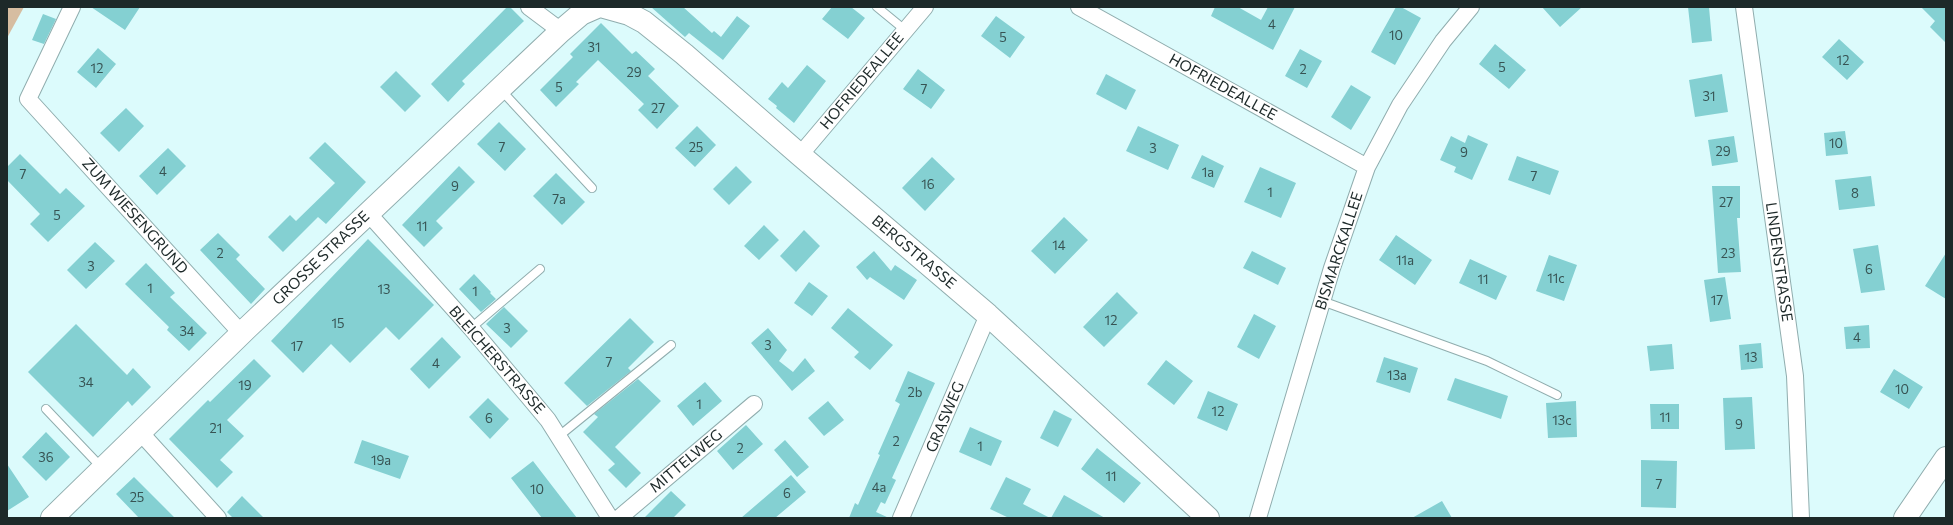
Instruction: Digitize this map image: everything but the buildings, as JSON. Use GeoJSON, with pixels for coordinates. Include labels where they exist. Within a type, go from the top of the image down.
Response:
{"type":"FeatureCollection","features":[{"type":"Feature","properties":{"kind":"street","name":"ZUM WIESENGRUND"},"geometry":{"type":"LineString","coordinates":[[72,7],[28,99],[242,334]]}},
{"type":"Feature","properties":{"kind":"street"},"geometry":{"type":"LineString","coordinates":[[529,7],[561,31]]}},
{"type":"Feature","properties":{"kind":"street","name":"GROSSE STRASSE"},"geometry":{"type":"LineString","coordinates":[[52,518],[102,468],[368,213],[561,31],[581,14],[597,7]]}},
{"type":"Feature","properties":{"kind":"street","name":"BERGSTRASSE"},"geometry":{"type":"LineString","coordinates":[[605,7],[629,14],[644,22],[684,54],[988,315],[1208,518]]}},
{"type":"Feature","properties":{"kind":"street","name":"HOFRIEDEALLEE"},"geometry":{"type":"LineString","coordinates":[[800,155],[925,7]]}},
{"type":"Feature","properties":{"kind":"street","name":"HOFRIEDEALLEE"},"geometry":{"type":"LineString","coordinates":[[1079,7],[1368,167]]}},
{"type":"Feature","properties":{"kind":"street","name":"BISMARCKALLEE"},"geometry":{"type":"LineString","coordinates":[[1258,518],[1322,301],[1368,167],[1400,105],[1443,41],[1471,7]]}},
{"type":"Feature","properties":{"kind":"street","name":"LINDENSTRASSE"},"geometry":{"type":"LineString","coordinates":[[1744,7],[1795,376],[1801,518]]}},
{"type":"Feature","properties":{"kind":"street","name":"BLEICHERSTRASSE"},"geometry":{"type":"LineString","coordinates":[[368,213],[471,328],[548,420],[610,518]]}},
{"type":"Feature","properties":{"kind":"street","name":"GRASWEG"},"geometry":{"type":"LineString","coordinates":[[901,518],[988,315]]}},
{"type":"Feature","properties":{"kind":"street","name":"MITTELWEG"},"geometry":{"type":"LineString","coordinates":[[619,518],[754,404]]}},
{"type":"Feature","properties":{"kind":"street"},"geometry":{"type":"LineString","coordinates":[[140,432],[218,518]]}},
{"type":"Feature","properties":{"kind":"street"},"geometry":{"type":"LineString","coordinates":[[1904,518],[1946,458]]}},
{"type":"Feature","properties":{"kind":"lane"},"geometry":{"type":"LineString","coordinates":[[877,7],[905,30]]}},
{"type":"Feature","properties":{"kind":"lane"},"geometry":{"type":"LineString","coordinates":[[501,89],[592,188]]}},
{"type":"Feature","properties":{"kind":"lane"},"geometry":{"type":"LineString","coordinates":[[471,328],[540,269]]}},
{"type":"Feature","properties":{"kind":"lane"},"geometry":{"type":"LineString","coordinates":[[1322,301],[1487,361],[1557,395]]}},
{"type":"Feature","properties":{"kind":"lane"},"geometry":{"type":"LineString","coordinates":[[559,436],[671,345]]}},
{"type":"Feature","properties":{"kind":"lane"},"geometry":{"type":"LineString","coordinates":[[46,409],[102,468]]}},
{"type":"Feature","properties":{"kind":"shaded area"},"geometry":{"type":"Polygon","coordinates":[[[7,7],[24,7],[7,38],[7,7]]]}}]}
